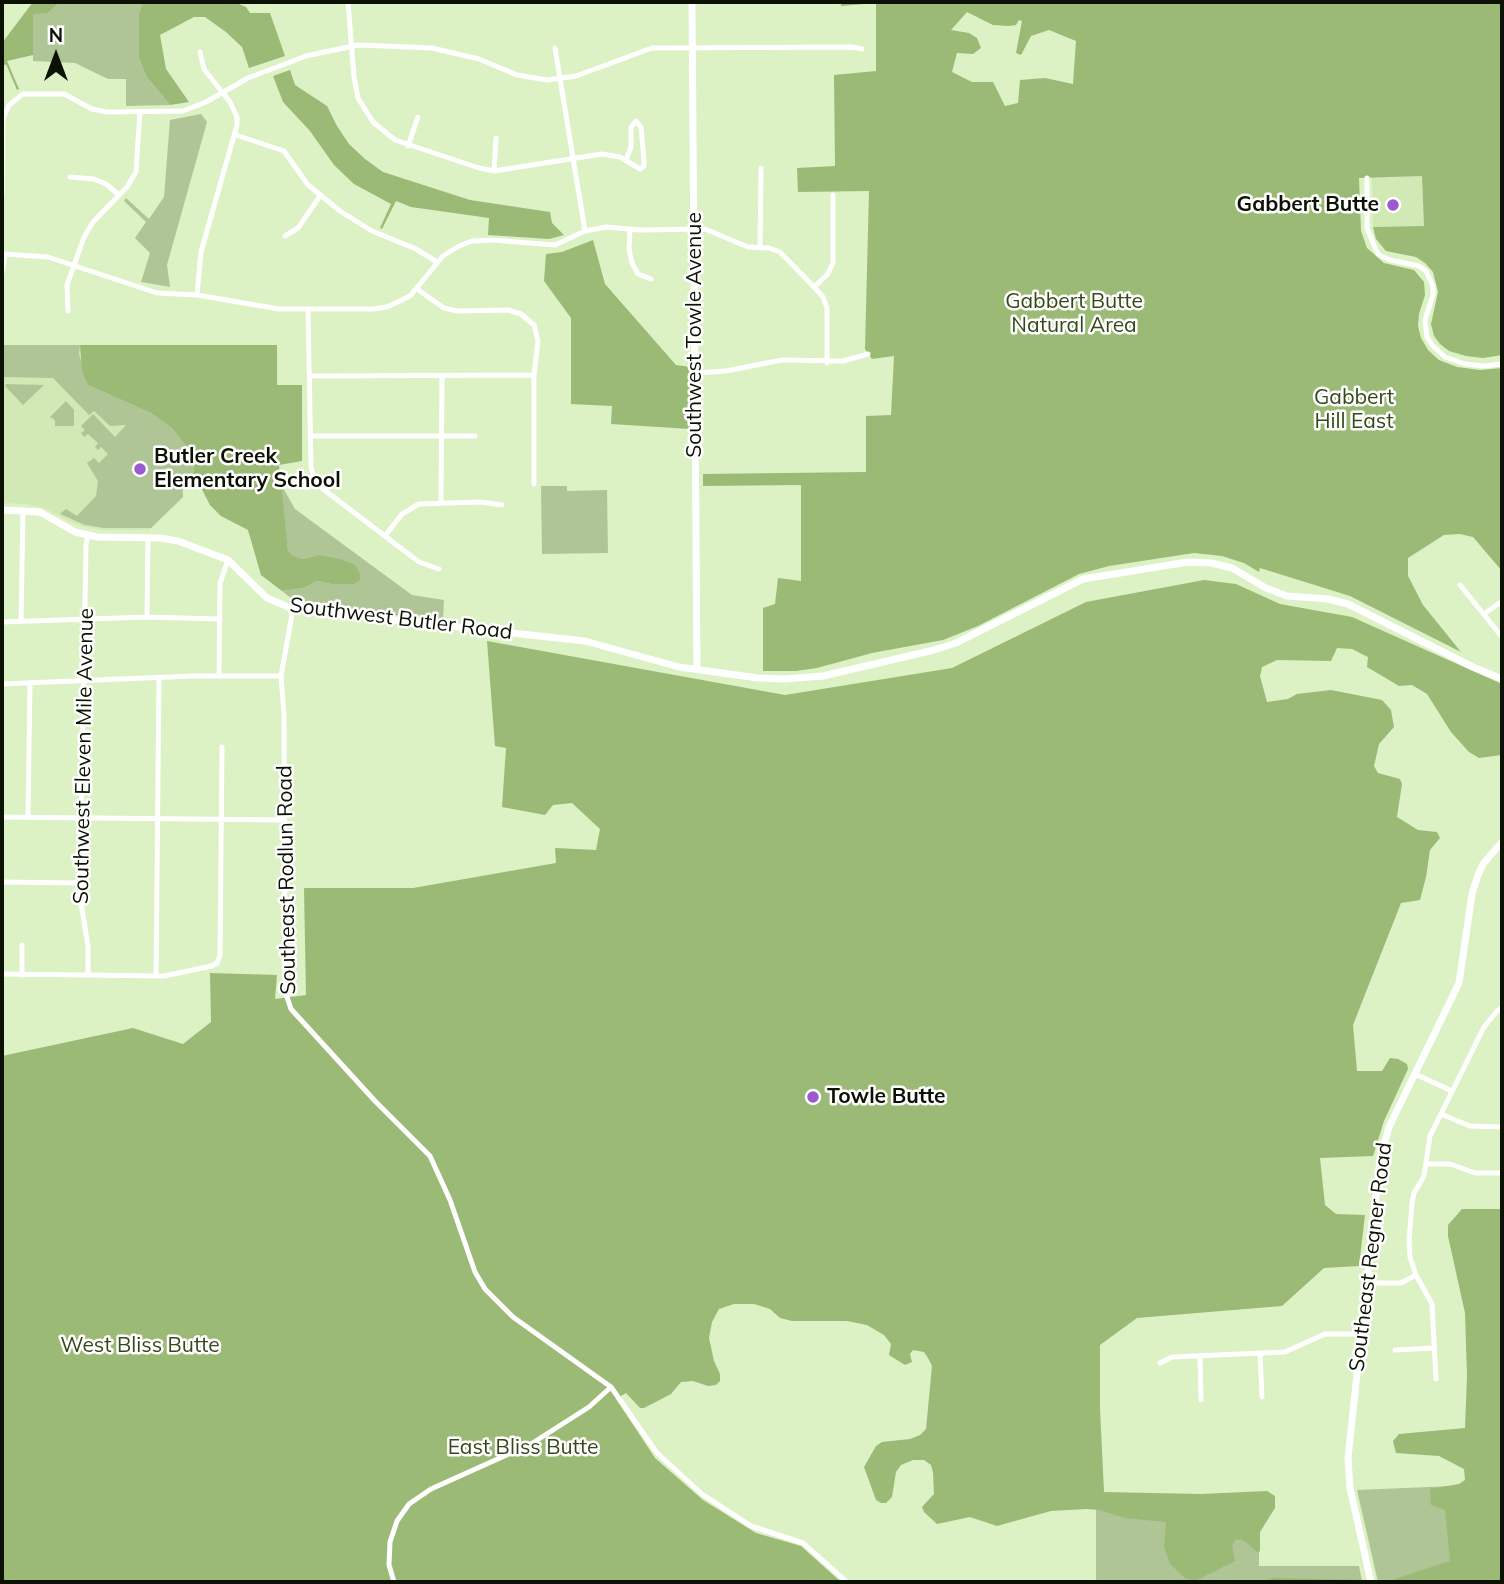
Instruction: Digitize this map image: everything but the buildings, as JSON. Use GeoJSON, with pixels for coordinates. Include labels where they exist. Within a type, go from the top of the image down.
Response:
{"type":"FeatureCollection","features":[{"type":"Feature","properties":{"kind":"main road","name":"Southwest Towle Avenue"},"geometry":{"type":"LineString","coordinates":[[692,2],[697,669]]}},
{"type":"Feature","properties":{"kind":"main road","name":"Southwest Butler Road"},"geometry":{"type":"LineString","coordinates":[[2,510],[40,512],[88,535],[178,541],[228,560],[267,598],[293,609],[586,641],[670,665],[766,678],[822,676],[946,647],[1083,579],[1199,562],[1232,568],[1265,588],[1287,596],[1328,599],[1348,604],[1473,667],[1502,678]]}},
{"type":"Feature","properties":{"kind":"main road","name":"Southeast Regner Road"},"geometry":{"type":"LineString","coordinates":[[1371,1582],[1350,1488],[1349,1436],[1382,1148],[1389,1127],[1459,983],[1472,894],[1488,857],[1502,842]]}},
{"type":"Feature","properties":{"kind":"street"},"geometry":{"type":"LineString","coordinates":[[348,2],[356,91],[365,111],[383,132],[408,146],[494,170],[602,154],[626,160],[640,169],[644,166],[641,127],[636,121],[631,127],[632,147],[626,160]]}},
{"type":"Feature","properties":{"kind":"street"},"geometry":{"type":"LineString","coordinates":[[2,195],[5,112],[13,100],[29,93],[64,94],[99,111],[190,110],[248,78],[306,56],[350,47],[389,45],[432,48],[479,59],[533,79],[576,76],[640,50],[664,47],[862,49]]}},
{"type":"Feature","properties":{"kind":"street"},"geometry":{"type":"LineString","coordinates":[[555,48],[585,231]]}},
{"type":"Feature","properties":{"kind":"street"},"geometry":{"type":"LineString","coordinates":[[197,295],[201,252],[237,125],[235,110],[204,69],[200,52]]}},
{"type":"Feature","properties":{"kind":"street"},"geometry":{"type":"LineString","coordinates":[[68,311],[67,285],[84,237],[93,222],[127,187],[136,172],[140,112]]}},
{"type":"Feature","properties":{"kind":"street"},"geometry":{"type":"LineString","coordinates":[[408,146],[418,117]]}},
{"type":"Feature","properties":{"kind":"street"},"geometry":{"type":"LineString","coordinates":[[236,135],[284,151],[303,179],[320,196],[372,231],[416,249],[437,262]]}},
{"type":"Feature","properties":{"kind":"street"},"geometry":{"type":"LineString","coordinates":[[494,170],[496,138]]}},
{"type":"Feature","properties":{"kind":"street"},"geometry":{"type":"LineString","coordinates":[[760,248],[761,168]]}},
{"type":"Feature","properties":{"kind":"street"},"geometry":{"type":"LineString","coordinates":[[70,177],[94,179],[106,184],[119,195]]}},
{"type":"Feature","properties":{"kind":"street"},"geometry":{"type":"LineString","coordinates":[[1367,178],[1367,228],[1379,255],[1419,266],[1426,271],[1433,286],[1425,320],[1427,337],[1432,345],[1446,357],[1465,364],[1502,364]]}},
{"type":"Feature","properties":{"kind":"street"},"geometry":{"type":"LineString","coordinates":[[814,287],[827,275],[834,263],[833,195]]}},
{"type":"Feature","properties":{"kind":"street"},"geometry":{"type":"LineString","coordinates":[[285,236],[298,228],[320,196]]}},
{"type":"Feature","properties":{"kind":"street"},"geometry":{"type":"LineString","coordinates":[[2,273],[3,254],[48,257],[148,291],[197,295],[279,309],[387,307],[400,302],[416,289],[448,252],[472,242],[492,240],[555,244],[585,231],[607,228],[711,230],[736,243],[774,249],[785,256],[823,297],[827,308],[827,363]]}},
{"type":"Feature","properties":{"kind":"street"},"geometry":{"type":"LineString","coordinates":[[630,229],[629,248],[632,262],[638,274],[650,279]]}},
{"type":"Feature","properties":{"kind":"street"},"geometry":{"type":"LineString","coordinates":[[416,289],[444,308],[457,311],[508,310],[521,314],[534,325],[538,341],[534,375],[534,484]]}},
{"type":"Feature","properties":{"kind":"street"},"geometry":{"type":"LineString","coordinates":[[308,309],[311,467],[317,483],[419,562],[439,569]]}},
{"type":"Feature","properties":{"kind":"street"},"geometry":{"type":"LineString","coordinates":[[695,373],[726,371],[782,360],[827,363],[868,354]]}},
{"type":"Feature","properties":{"kind":"street"},"geometry":{"type":"LineString","coordinates":[[309,376],[534,375]]}},
{"type":"Feature","properties":{"kind":"street"},"geometry":{"type":"LineString","coordinates":[[442,377],[442,502]]}},
{"type":"Feature","properties":{"kind":"street"},"geometry":{"type":"LineString","coordinates":[[310,436],[475,436]]}},
{"type":"Feature","properties":{"kind":"street"},"geometry":{"type":"LineString","coordinates":[[385,536],[409,508],[419,504],[480,502],[502,505]]}},
{"type":"Feature","properties":{"kind":"street"},"geometry":{"type":"LineString","coordinates":[[21,621],[23,510]]}},
{"type":"Feature","properties":{"kind":"street","name":"Southwest Eleven Mile Avenue"},"geometry":{"type":"LineString","coordinates":[[88,535],[81,883],[81,911],[88,946],[88,975]]}},
{"type":"Feature","properties":{"kind":"street"},"geometry":{"type":"LineString","coordinates":[[147,617],[148,538]]}},
{"type":"Feature","properties":{"kind":"street"},"geometry":{"type":"LineString","coordinates":[[219,676],[220,583],[228,560]]}},
{"type":"Feature","properties":{"kind":"street"},"geometry":{"type":"LineString","coordinates":[[1460,585],[1502,637]]}},
{"type":"Feature","properties":{"kind":"street"},"geometry":{"type":"LineString","coordinates":[[1484,614],[1502,601]]}},
{"type":"Feature","properties":{"kind":"street","name":"Southeast Rodlun Road"},"geometry":{"type":"LineString","coordinates":[[293,609],[281,676],[285,976],[291,1010],[430,1156],[450,1200],[475,1272],[485,1289],[513,1317],[611,1387],[657,1453],[702,1494],[751,1526],[803,1543],[846,1582]]}},
{"type":"Feature","properties":{"kind":"street"},"geometry":{"type":"LineString","coordinates":[[2,622],[147,617],[218,619]]}},
{"type":"Feature","properties":{"kind":"street"},"geometry":{"type":"LineString","coordinates":[[2,684],[159,677],[281,676]]}},
{"type":"Feature","properties":{"kind":"street"},"geometry":{"type":"LineString","coordinates":[[156,976],[159,677]]}},
{"type":"Feature","properties":{"kind":"street"},"geometry":{"type":"LineString","coordinates":[[28,817],[30,682]]}},
{"type":"Feature","properties":{"kind":"street"},"geometry":{"type":"LineString","coordinates":[[2,974],[170,976],[212,966],[218,962],[222,747]]}},
{"type":"Feature","properties":{"kind":"street"},"geometry":{"type":"LineString","coordinates":[[2,817],[285,820]]}},
{"type":"Feature","properties":{"kind":"street"},"geometry":{"type":"LineString","coordinates":[[2,882],[81,883]]}},
{"type":"Feature","properties":{"kind":"street"},"geometry":{"type":"LineString","coordinates":[[22,945],[22,975]]}},
{"type":"Feature","properties":{"kind":"street"},"geometry":{"type":"LineString","coordinates":[[1436,1379],[1432,1304],[1416,1275],[1410,1257],[1412,1203],[1414,1193],[1424,1176],[1430,1136],[1484,1027],[1498,1008]]}},
{"type":"Feature","properties":{"kind":"street"},"geometry":{"type":"LineString","coordinates":[[1415,1074],[1452,1091]]}},
{"type":"Feature","properties":{"kind":"street"},"geometry":{"type":"LineString","coordinates":[[1441,1114],[1470,1126],[1502,1127]]}},
{"type":"Feature","properties":{"kind":"street"},"geometry":{"type":"LineString","coordinates":[[1427,1164],[1450,1164],[1475,1173],[1502,1173]]}},
{"type":"Feature","properties":{"kind":"street"},"geometry":{"type":"LineString","coordinates":[[1365,1283],[1401,1283],[1416,1275]]}},
{"type":"Feature","properties":{"kind":"street"},"geometry":{"type":"LineString","coordinates":[[1160,1363],[1172,1357],[1285,1352],[1325,1334],[1360,1334]]}},
{"type":"Feature","properties":{"kind":"street"},"geometry":{"type":"LineString","coordinates":[[1395,1350],[1434,1348]]}},
{"type":"Feature","properties":{"kind":"street"},"geometry":{"type":"LineString","coordinates":[[1260,1354],[1262,1397]]}},
{"type":"Feature","properties":{"kind":"street"},"geometry":{"type":"LineString","coordinates":[[1200,1357],[1201,1400]]}},
{"type":"Feature","properties":{"kind":"street"},"geometry":{"type":"LineString","coordinates":[[394,1582],[388,1552],[393,1532],[402,1512],[409,1504],[431,1489],[531,1444],[589,1407],[611,1387]]}},
{"type":"Feature","properties":{"kind":"shaded area"},"geometry":{"type":"Polygon","coordinates":[[[60,2],[143,2],[139,13],[139,58],[146,76],[170,105],[126,106],[126,79],[108,79],[75,63],[33,61],[33,13],[48,13],[60,2]]]}},
{"type":"Feature","properties":{"kind":"shaded area"},"geometry":{"type":"Polygon","coordinates":[[[201,114],[207,122],[167,265],[170,287],[141,282],[150,253],[135,238],[146,222],[124,201],[126,198],[149,219],[164,197],[170,120],[201,114]]]}},
{"type":"Feature","properties":{"kind":"shaded area"},"geometry":{"type":"Polygon","coordinates":[[[1422,175],[1424,226],[1373,227],[1372,177],[1422,175]]]}},
{"type":"Feature","properties":{"kind":"shaded area","name":"Butler Creek Elementary School"},"geometry":{"type":"Polygon","coordinates":[[[2,345],[277,345],[282,591],[261,575],[248,530],[221,516],[210,505],[194,474],[182,479],[183,497],[149,530],[86,527],[44,508],[2,503],[2,345]]]}},
{"type":"Feature","properties":{"kind":"shaded area"},"geometry":{"type":"Polygon","coordinates":[[[2,345],[80,345],[79,354],[88,385],[151,413],[172,428],[193,455],[194,474],[182,479],[183,497],[151,528],[104,528],[85,525],[60,514],[66,509],[77,516],[96,496],[98,481],[87,463],[94,458],[99,463],[108,454],[101,447],[98,450],[95,447],[98,443],[88,434],[84,437],[81,433],[85,430],[81,426],[93,414],[115,437],[126,425],[110,426],[94,411],[89,415],[53,378],[2,377],[2,345]]]}},
{"type":"Feature","properties":{"kind":"shaded area"},"geometry":{"type":"Polygon","coordinates":[[[6,384],[44,385],[23,405],[6,384]]]}},
{"type":"Feature","properties":{"kind":"shaded area"},"geometry":{"type":"Polygon","coordinates":[[[66,401],[74,410],[74,426],[55,426],[55,420],[50,417],[66,401]]]}},
{"type":"Feature","properties":{"kind":"shaded area"},"geometry":{"type":"Polygon","coordinates":[[[279,481],[295,509],[412,595],[444,600],[443,620],[336,609],[331,604],[293,600],[282,591],[304,588],[317,581],[331,584],[318,555],[303,559],[292,556],[288,551],[279,481]]]}},
{"type":"Feature","properties":{"kind":"shaded area"},"geometry":{"type":"Polygon","coordinates":[[[541,486],[567,486],[567,491],[607,490],[608,553],[542,554],[541,486]]]}},
{"type":"Feature","properties":{"kind":"shaded area"},"geometry":{"type":"Polygon","coordinates":[[[1502,1484],[1502,1582],[1378,1582],[1357,1490],[1502,1484]]]}},
{"type":"Feature","properties":{"kind":"shaded area"},"geometry":{"type":"Polygon","coordinates":[[[1259,1494],[1259,1566],[1359,1566],[1362,1581],[1096,1582],[1096,1501],[1259,1494]]]}},
{"type":"Feature","properties":{"kind":"green space"},"geometry":{"type":"Polygon","coordinates":[[[33,2],[60,2],[48,13],[33,14],[33,55],[7,61],[19,89],[17,90],[6,64],[2,67],[2,43],[33,2]]]}},
{"type":"Feature","properties":{"kind":"green space"},"geometry":{"type":"Polygon","coordinates":[[[143,2],[234,2],[246,7],[250,13],[270,13],[285,56],[249,68],[242,47],[226,32],[205,17],[194,17],[160,35],[166,69],[189,102],[170,105],[146,76],[139,58],[139,13],[143,2]]]}},
{"type":"Feature","properties":{"kind":"green space","name":"Gabbert Butte Natural Area"},"geometry":{"type":"Polygon","coordinates":[[[841,2],[1502,2],[1502,355],[1483,358],[1466,356],[1449,351],[1440,344],[1434,336],[1431,324],[1438,292],[1433,272],[1416,257],[1386,251],[1376,239],[1373,227],[1424,226],[1422,176],[1359,178],[1361,231],[1367,248],[1384,263],[1414,270],[1424,282],[1425,295],[1418,326],[1428,350],[1439,360],[1457,367],[1480,370],[1502,368],[1502,571],[1473,537],[1460,534],[1444,535],[1408,558],[1408,576],[1423,605],[1461,652],[1350,596],[1260,568],[1259,572],[1244,563],[1222,556],[1194,553],[1109,566],[1079,574],[978,626],[943,640],[872,653],[817,668],[763,671],[763,608],[775,604],[778,578],[801,581],[801,485],[703,486],[703,474],[866,472],[866,416],[891,415],[894,356],[872,359],[865,349],[869,191],[798,192],[797,168],[835,166],[834,75],[876,71],[876,3],[841,6],[841,2]],[[967,12],[951,30],[969,33],[977,38],[981,48],[973,54],[957,53],[952,72],[972,82],[993,82],[1005,106],[1018,103],[1020,80],[1045,78],[1073,84],[1076,41],[1049,30],[1031,36],[1021,55],[1016,53],[1022,21],[1009,26],[993,25],[967,12]]]}},
{"type":"Feature","properties":{"kind":"green space"},"geometry":{"type":"Polygon","coordinates":[[[290,70],[295,85],[327,106],[349,144],[383,172],[470,200],[550,212],[552,223],[564,235],[549,239],[488,235],[489,218],[411,207],[396,201],[382,229],[380,228],[391,204],[354,184],[334,165],[310,131],[283,102],[273,76],[290,70]]]}},
{"type":"Feature","properties":{"kind":"green space"},"geometry":{"type":"Polygon","coordinates":[[[593,240],[605,284],[676,365],[691,367],[690,429],[611,424],[612,406],[571,404],[571,318],[544,281],[546,254],[562,252],[593,240]]]}},
{"type":"Feature","properties":{"kind":"green space"},"geometry":{"type":"Polygon","coordinates":[[[80,345],[277,345],[277,385],[302,385],[302,461],[279,465],[288,551],[303,559],[318,555],[355,565],[360,580],[354,584],[317,581],[304,588],[282,591],[261,575],[248,530],[221,516],[210,505],[194,474],[193,455],[172,428],[151,413],[88,385],[82,371],[80,345]]]}},
{"type":"Feature","properties":{"kind":"green space"},"geometry":{"type":"Polygon","coordinates":[[[1204,580],[1236,584],[1280,604],[1352,617],[1502,684],[1502,752],[1501,755],[1479,758],[1469,752],[1451,732],[1427,694],[1412,685],[1399,686],[1367,667],[1368,657],[1352,649],[1337,648],[1331,661],[1277,660],[1262,667],[1260,676],[1267,702],[1288,699],[1297,694],[1331,690],[1382,700],[1391,710],[1394,727],[1379,744],[1374,766],[1378,773],[1400,779],[1402,784],[1397,817],[1418,830],[1437,832],[1440,838],[1430,850],[1420,900],[1401,903],[1353,1025],[1357,1071],[1382,1071],[1390,1058],[1407,1064],[1408,1069],[1384,1121],[1373,1156],[1320,1158],[1325,1205],[1336,1214],[1365,1215],[1359,1266],[1324,1268],[1282,1306],[1137,1318],[1100,1345],[1104,1492],[1201,1494],[1267,1491],[1275,1496],[1275,1508],[1260,1532],[1258,1553],[1246,1542],[1235,1540],[1232,1546],[1235,1561],[1195,1581],[1185,1578],[1170,1564],[1164,1547],[1166,1522],[1125,1518],[1087,1509],[1051,1511],[997,1526],[970,1517],[937,1524],[922,1507],[934,1494],[931,1465],[924,1460],[913,1460],[901,1465],[896,1472],[892,1497],[886,1503],[881,1503],[876,1500],[864,1467],[876,1446],[882,1442],[910,1439],[926,1429],[932,1366],[924,1352],[913,1350],[910,1354],[912,1362],[905,1365],[889,1355],[891,1344],[884,1335],[867,1325],[847,1321],[792,1321],[780,1318],[770,1309],[754,1304],[734,1304],[719,1309],[712,1322],[709,1338],[720,1374],[720,1381],[716,1385],[681,1382],[671,1394],[644,1408],[640,1408],[626,1393],[616,1399],[655,1458],[703,1500],[756,1533],[801,1546],[841,1582],[2,1582],[2,1056],[133,1028],[183,1044],[211,1022],[210,973],[277,975],[275,999],[306,995],[304,888],[413,888],[556,863],[555,848],[596,850],[600,829],[572,803],[553,805],[545,815],[502,807],[506,748],[495,746],[487,641],[785,695],[952,668],[1086,602],[1204,580]]]}},
{"type":"Feature","properties":{"kind":"green space"},"geometry":{"type":"Polygon","coordinates":[[[1462,1209],[1502,1209],[1502,1582],[1386,1582],[1450,1561],[1445,1510],[1431,1505],[1430,1489],[1459,1484],[1465,1480],[1464,1469],[1439,1456],[1396,1453],[1393,1441],[1399,1434],[1465,1428],[1465,1313],[1448,1236],[1448,1225],[1462,1209]]]}},
{"type":"Feature","properties":{"kind":"green space"},"geometry":{"type":"Polygon","coordinates":[[[1273,1578],[1365,1580],[1366,1582],[1262,1582],[1273,1578]]]}},
{"type":"Feature","properties":{"kind":"place","name":"Gabbert Butte"},"geometry":{"type":"Point","coordinates":[1393,205]}},
{"type":"Feature","properties":{"kind":"place","name":"Butler Creek Elementary School"},"geometry":{"type":"Point","coordinates":[140,469]}},
{"type":"Feature","properties":{"kind":"place","name":"Towle Butte"},"geometry":{"type":"Point","coordinates":[813,1097]}},
{"type":"Feature","properties":{"kind":"park label","name":"Gabbert Hill East"},"geometry":{"type":"Point","coordinates":[1354,410]}},
{"type":"Feature","properties":{"kind":"park label","name":"West Bliss Butte"},"geometry":{"type":"Point","coordinates":[140,1346]}},
{"type":"Feature","properties":{"kind":"park label","name":"East Bliss Butte"},"geometry":{"type":"Point","coordinates":[523,1448]}}]}
